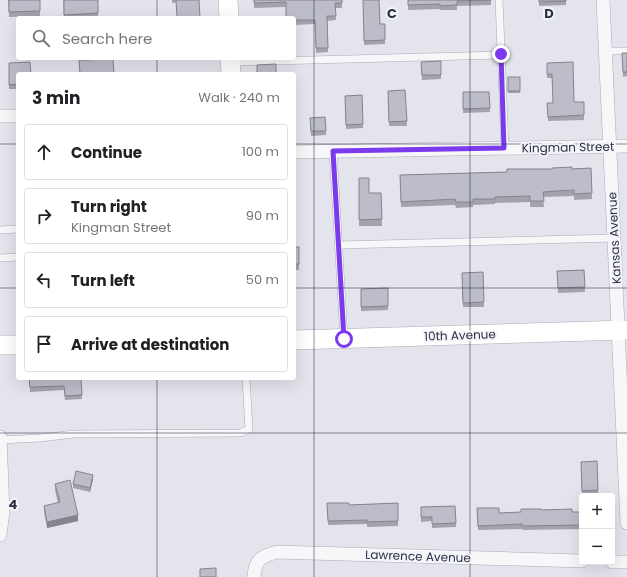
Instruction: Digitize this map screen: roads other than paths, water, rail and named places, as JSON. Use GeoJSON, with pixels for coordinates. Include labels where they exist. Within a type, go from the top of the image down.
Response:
{"type":"FeatureCollection","features":[{"type":"Feature","properties":{"kind":"street"},"geometry":{"type":"LineString","coordinates":[[228,0],[229,16]]}},
{"type":"Feature","properties":{"kind":"street","name":"Kansas Avenue"},"geometry":{"type":"LineString","coordinates":[[603,0],[614,238],[623,330],[627,523]]}},
{"type":"Feature","properties":{"kind":"street"},"geometry":{"type":"LineString","coordinates":[[0,116],[16,116]]}},
{"type":"Feature","properties":{"kind":"street","name":"Kingman Street"},"geometry":{"type":"LineString","coordinates":[[296,152],[627,146]]}},
{"type":"Feature","properties":{"kind":"street","name":"10th Avenue"},"geometry":{"type":"LineString","coordinates":[[296,340],[623,330]]}},
{"type":"Feature","properties":{"kind":"street"},"geometry":{"type":"LineString","coordinates":[[0,345],[16,345]]}},
{"type":"Feature","properties":{"kind":"street"},"geometry":{"type":"LineString","coordinates":[[0,439],[3,511],[0,535]]}},
{"type":"Feature","properties":{"kind":"street","name":"Lawrence Avenue"},"geometry":{"type":"LineString","coordinates":[[254,577],[257,563],[265,555],[277,552],[579,561]]}},
{"type":"Feature","properties":{"kind":"street"},"geometry":{"type":"LineString","coordinates":[[615,562],[627,562]]}},
{"type":"Feature","properties":{"kind":"lane"},"geometry":{"type":"LineString","coordinates":[[499,0],[504,148]]}},
{"type":"Feature","properties":{"kind":"lane"},"geometry":{"type":"LineString","coordinates":[[605,51],[627,51]]}},
{"type":"Feature","properties":{"kind":"lane"},"geometry":{"type":"LineString","coordinates":[[231,65],[501,54]]}},
{"type":"Feature","properties":{"kind":"lane"},"geometry":{"type":"LineString","coordinates":[[333,151],[344,339]]}},
{"type":"Feature","properties":{"kind":"lane"},"geometry":{"type":"LineString","coordinates":[[0,230],[16,229]]}},
{"type":"Feature","properties":{"kind":"lane"},"geometry":{"type":"LineString","coordinates":[[339,245],[614,238]]}},
{"type":"Feature","properties":{"kind":"lane"},"geometry":{"type":"LineString","coordinates":[[0,258],[16,257]]}},
{"type":"Feature","properties":{"kind":"lane"},"geometry":{"type":"LineString","coordinates":[[0,439],[40,438],[74,434],[241,433],[250,429],[246,380]]}}]}
